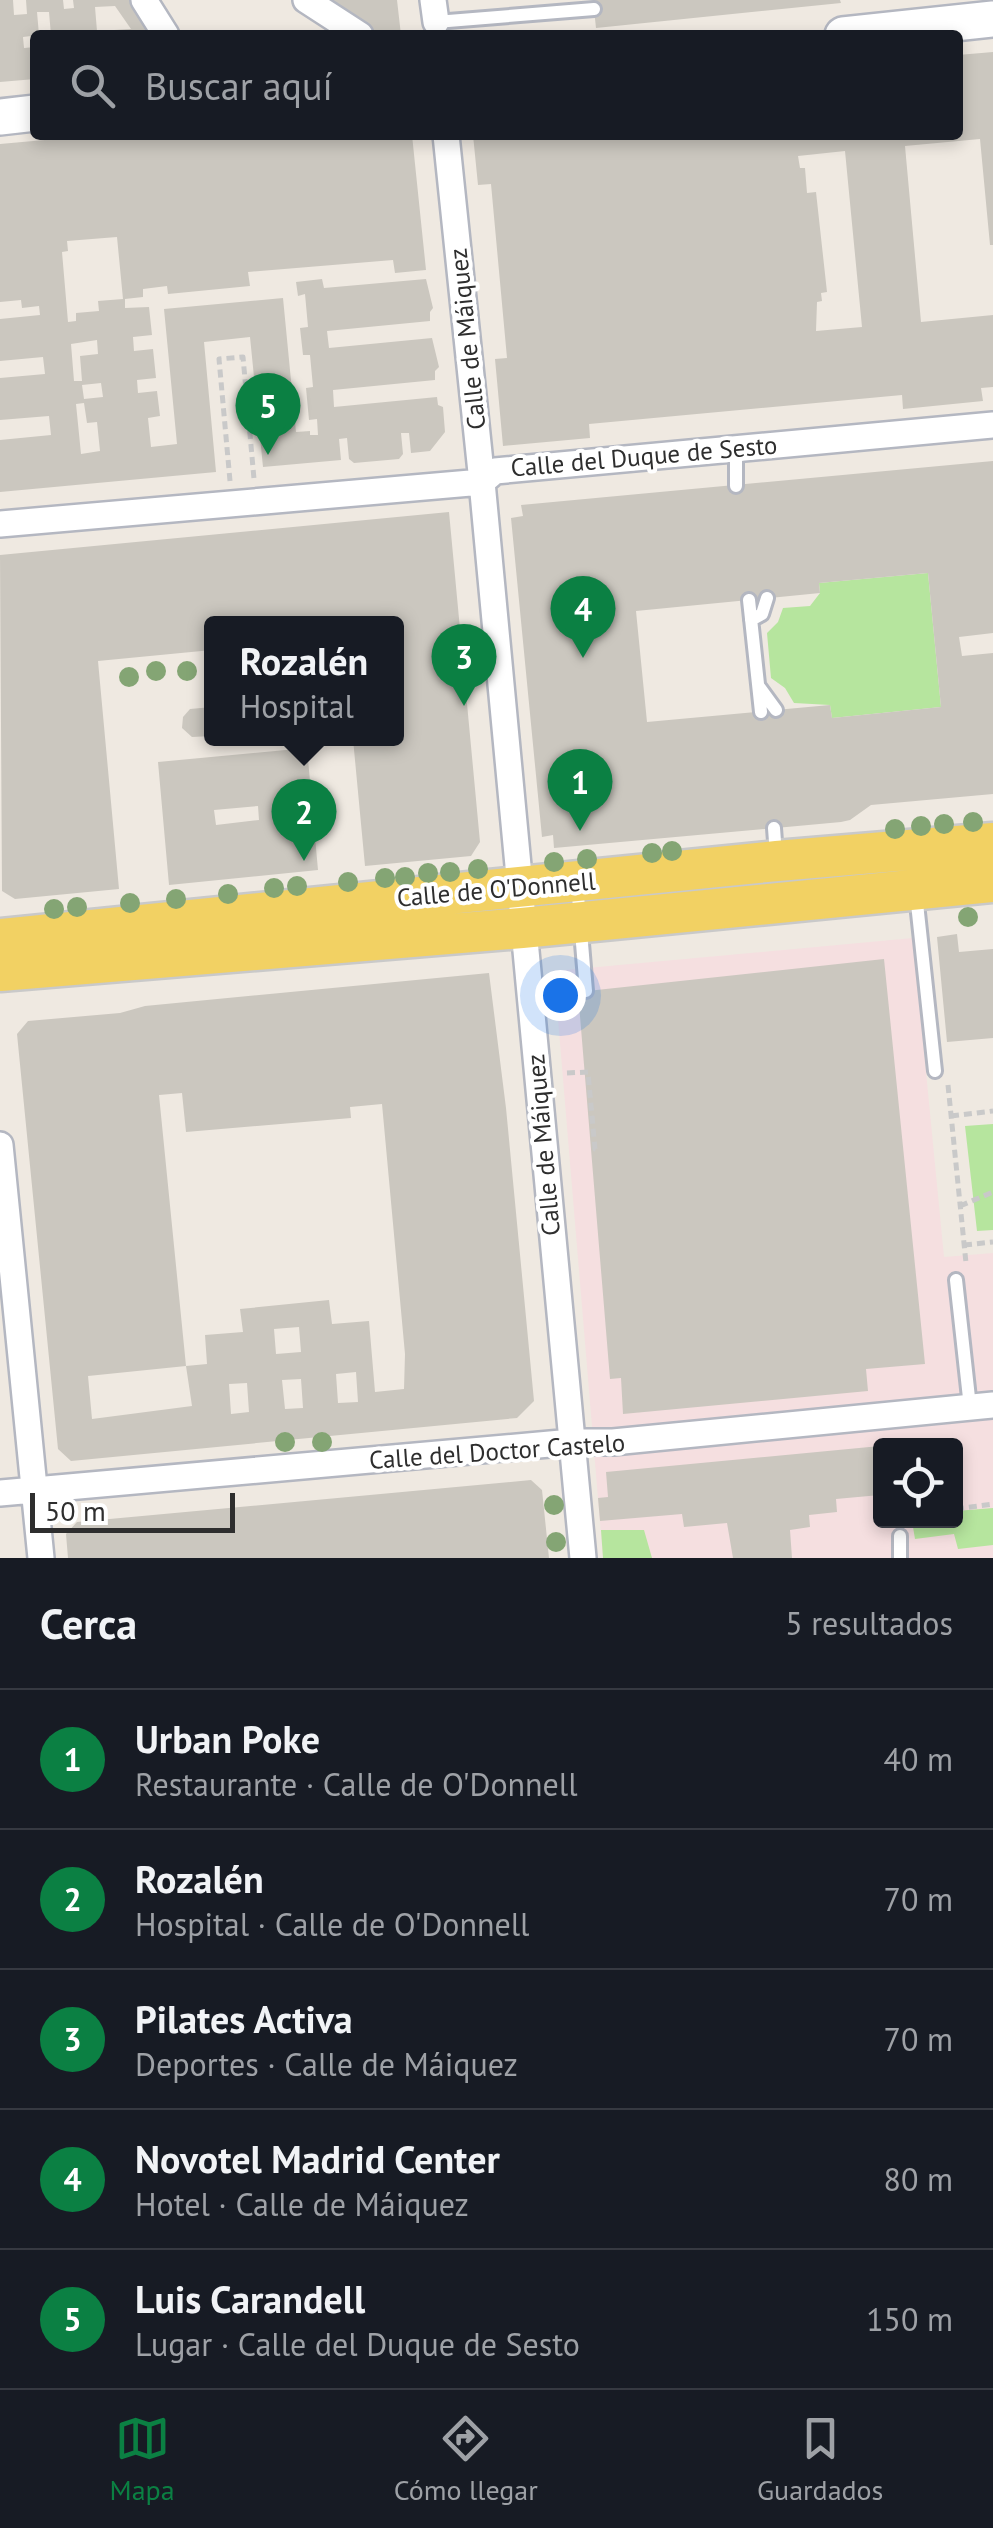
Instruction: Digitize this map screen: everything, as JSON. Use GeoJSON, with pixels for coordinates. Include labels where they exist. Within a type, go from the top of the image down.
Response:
{"type":"FeatureCollection","features":[{"type":"Feature","properties":{"kind":"main road","name":"Calle de O'Donnell"},"geometry":{"type":"LineString","coordinates":[[0,939],[577,882],[776,844],[993,843]]}},
{"type":"Feature","properties":{"kind":"main road","name":"Calle de O'Donnell"},"geometry":{"type":"LineString","coordinates":[[0,971],[522,928],[993,882]]}},
{"type":"Feature","properties":{"kind":"street"},"geometry":{"type":"LineString","coordinates":[[144,0],[163,30]]}},
{"type":"Feature","properties":{"kind":"street"},"geometry":{"type":"LineString","coordinates":[[306,0],[352,30]]}},
{"type":"Feature","properties":{"kind":"street"},"geometry":{"type":"LineString","coordinates":[[890,30],[993,19]]}},
{"type":"Feature","properties":{"kind":"street"},"geometry":{"type":"LineString","coordinates":[[0,116],[30,114]]}},
{"type":"Feature","properties":{"kind":"street","name":"Calle de Máiquez"},"geometry":{"type":"LineString","coordinates":[[447,140],[583,1558]]}},
{"type":"Feature","properties":{"kind":"street","name":"Calle del Duque de Sesto"},"geometry":{"type":"LineString","coordinates":[[0,524],[482,482],[495,471],[993,426]]}},
{"type":"Feature","properties":{"kind":"street"},"geometry":{"type":"LineString","coordinates":[[0,1145],[42,1558]]}},
{"type":"Feature","properties":{"kind":"street","name":"Calle del Doctor Castelo"},"geometry":{"type":"LineString","coordinates":[[0,1493],[572,1442],[613,1442],[981,1406]]}},
{"type":"Feature","properties":{"kind":"lane"},"geometry":{"type":"LineString","coordinates":[[435,19],[594,9]]}},
{"type":"Feature","properties":{"kind":"lane"},"geometry":{"type":"LineString","coordinates":[[736,447],[736,486]]}},
{"type":"Feature","properties":{"kind":"lane"},"geometry":{"type":"LineString","coordinates":[[751,620],[762,614],[766,598]]}},
{"type":"Feature","properties":{"kind":"lane"},"geometry":{"type":"LineString","coordinates":[[749,600],[758,685],[768,711]]}},
{"type":"Feature","properties":{"kind":"lane"},"geometry":{"type":"LineString","coordinates":[[577,882],[586,992]]}},
{"type":"Feature","properties":{"kind":"lane"},"geometry":{"type":"LineString","coordinates":[[916,888],[941,1074]]}},
{"type":"Feature","properties":{"kind":"lane"},"geometry":{"type":"LineString","coordinates":[[956,1280],[981,1406]]}},
{"type":"Feature","properties":{"kind":"lane"},"geometry":{"type":"LineString","coordinates":[[900,1536],[900,1558]]}},
{"type":"Feature","properties":{"kind":"path"},"geometry":{"type":"LineString","coordinates":[[243,357],[244,503],[219,359],[243,357]]}},
{"type":"Feature","properties":{"kind":"path"},"geometry":{"type":"LineString","coordinates":[[567,1074],[588,1072],[595,1150],[600,1150]]}},
{"type":"Feature","properties":{"kind":"path"},"geometry":{"type":"LineString","coordinates":[[941,1074],[951,1116],[966,1264]]}},
{"type":"Feature","properties":{"kind":"path"},"geometry":{"type":"LineString","coordinates":[[951,1116],[990,1113]]}},
{"type":"Feature","properties":{"kind":"path"},"geometry":{"type":"LineString","coordinates":[[960,1206],[993,1192]]}},
{"type":"Feature","properties":{"kind":"path"},"geometry":{"type":"LineString","coordinates":[[964,1245],[993,1242]]}},
{"type":"Feature","properties":{"kind":"path"},"geometry":{"type":"LineString","coordinates":[[963,1507],[993,1504]]}},
{"type":"Feature","properties":{"kind":"shaded area"},"geometry":{"type":"Polygon","coordinates":[[[913,938],[944,1257],[993,1253],[993,1558],[603,1558],[554,971],[913,938]]]}},
{"type":"Feature","properties":{"kind":"green space"},"geometry":{"type":"Polygon","coordinates":[[[928,573],[941,707],[832,718],[830,705],[794,703],[785,688],[771,678],[767,633],[778,622],[783,608],[810,606],[820,593],[819,583],[928,573]]]}},
{"type":"Feature","properties":{"kind":"green space"},"geometry":{"type":"Polygon","coordinates":[[[993,1124],[993,1230],[977,1231],[965,1126],[993,1124]]]}},
{"type":"Feature","properties":{"kind":"green space"},"geometry":{"type":"Polygon","coordinates":[[[993,1508],[993,1545],[958,1549],[954,1534],[915,1539],[913,1528],[963,1528],[963,1510],[993,1508]]]}},
{"type":"Feature","properties":{"kind":"green space"},"geometry":{"type":"Polygon","coordinates":[[[601,1530],[644,1530],[652,1558],[603,1558],[601,1530]]]}},
{"type":"Feature","properties":{"kind":"building"},"geometry":{"type":"Polygon","coordinates":[[[0,0],[13,0],[14,15],[27,14],[26,0],[63,0],[64,9],[74,8],[73,0],[144,0],[163,30],[114,30],[131,29],[115,6],[95,7],[97,30],[51,30],[49,12],[37,12],[39,30],[30,30],[30,36],[23,37],[24,48],[30,47],[30,79],[0,82],[0,0]]]}},
{"type":"Feature","properties":{"kind":"building"},"geometry":{"type":"Polygon","coordinates":[[[306,0],[397,0],[400,30],[352,30],[306,0]]]}},
{"type":"Feature","properties":{"kind":"building"},"geometry":{"type":"Polygon","coordinates":[[[593,0],[840,0],[841,3],[596,28],[593,0]]]}},
{"type":"Feature","properties":{"kind":"building"},"geometry":{"type":"Polygon","coordinates":[[[993,52],[993,245],[980,139],[905,146],[921,322],[993,315],[993,387],[981,388],[983,401],[903,409],[902,395],[589,424],[590,438],[503,446],[495,359],[507,358],[491,184],[478,185],[474,140],[963,140],[963,55],[993,52]],[[845,151],[798,156],[800,168],[805,168],[807,193],[816,192],[827,292],[821,293],[822,301],[817,302],[816,331],[862,327],[845,151]]]}},
{"type":"Feature","properties":{"kind":"building"},"geometry":{"type":"Polygon","coordinates":[[[44,140],[413,140],[426,270],[395,273],[393,260],[248,272],[250,286],[168,294],[167,286],[143,289],[143,297],[125,299],[125,308],[149,307],[152,335],[133,337],[134,351],[153,349],[156,378],[137,380],[138,393],[157,391],[160,416],[148,418],[151,447],[177,444],[164,309],[283,298],[296,432],[318,435],[317,419],[309,420],[306,388],[313,387],[310,355],[303,355],[300,328],[308,327],[305,294],[298,296],[296,282],[322,279],[324,288],[426,279],[433,308],[430,321],[327,331],[329,348],[432,338],[439,367],[435,380],[333,390],[334,407],[437,397],[438,405],[443,407],[445,432],[430,451],[411,453],[409,433],[401,433],[403,454],[399,459],[354,463],[349,459],[347,438],[339,439],[341,460],[263,467],[250,337],[204,342],[216,472],[0,492],[0,440],[51,435],[49,416],[0,420],[0,378],[45,374],[43,357],[0,361],[0,319],[40,315],[39,306],[22,308],[21,300],[0,302],[0,144],[44,140]],[[117,237],[67,241],[68,251],[62,252],[68,322],[76,321],[76,313],[99,311],[98,301],[123,299],[117,237]],[[97,340],[71,344],[74,381],[82,381],[80,356],[98,354],[97,340]],[[101,383],[82,385],[84,399],[103,397],[101,383]],[[84,403],[76,404],[81,454],[100,451],[97,422],[87,423],[84,403]]]}},
{"type":"Feature","properties":{"kind":"building"},"geometry":{"type":"Polygon","coordinates":[[[993,461],[993,633],[959,637],[962,656],[993,653],[993,794],[871,805],[841,822],[554,848],[553,835],[542,837],[511,518],[523,516],[521,505],[993,461]],[[928,573],[819,583],[820,593],[636,611],[647,722],[830,705],[832,718],[941,707],[928,573]]]}},
{"type":"Feature","properties":{"kind":"building"},"geometry":{"type":"Polygon","coordinates":[[[449,512],[480,842],[471,856],[365,866],[354,746],[404,746],[404,616],[204,616],[204,651],[98,661],[119,889],[15,899],[2,891],[0,555],[449,512]]]}},
{"type":"Feature","properties":{"kind":"building"},"geometry":{"type":"Polygon","coordinates":[[[204,708],[204,736],[192,737],[182,728],[183,717],[190,709],[204,708]]]}},
{"type":"Feature","properties":{"kind":"building"},"geometry":{"type":"Polygon","coordinates":[[[307,748],[318,870],[169,885],[158,762],[307,748]],[[258,806],[214,810],[216,825],[259,820],[258,806]]]}},
{"type":"Feature","properties":{"kind":"building"},"geometry":{"type":"Polygon","coordinates":[[[957,934],[959,952],[993,949],[993,1038],[947,1042],[937,937],[957,934]]]}},
{"type":"Feature","properties":{"kind":"building"},"geometry":{"type":"Polygon","coordinates":[[[884,959],[925,1364],[866,1369],[868,1391],[623,1414],[621,1378],[610,1379],[578,992],[884,959]]]}},
{"type":"Feature","properties":{"kind":"building"},"geometry":{"type":"Polygon","coordinates":[[[489,973],[534,1401],[517,1418],[71,1461],[58,1449],[17,1034],[28,1021],[120,1013],[145,1006],[489,973]],[[182,1093],[159,1095],[186,1366],[207,1364],[205,1335],[243,1332],[240,1309],[329,1300],[332,1324],[369,1321],[375,1392],[404,1389],[405,1354],[382,1104],[350,1107],[351,1118],[186,1132],[182,1093]],[[299,1327],[274,1329],[276,1354],[301,1352],[299,1327]],[[186,1366],[88,1376],[92,1419],[192,1406],[186,1366]],[[356,1372],[336,1374],[338,1403],[358,1402],[356,1372]],[[301,1379],[282,1380],[285,1409],[303,1408],[301,1379]],[[247,1383],[229,1384],[231,1414],[249,1412],[247,1383]]]}},
{"type":"Feature","properties":{"kind":"building"},"geometry":{"type":"Polygon","coordinates":[[[873,1447],[873,1496],[836,1499],[837,1512],[809,1515],[810,1527],[790,1530],[792,1558],[733,1558],[727,1523],[684,1527],[682,1514],[600,1521],[598,1498],[608,1497],[606,1472],[873,1447]]]}},
{"type":"Feature","properties":{"kind":"building"},"geometry":{"type":"Polygon","coordinates":[[[531,1480],[542,1490],[549,1558],[68,1558],[66,1534],[77,1522],[531,1480]]]}},
{"type":"Feature","properties":{"kind":"place","name":"Luis Carandell"},"geometry":{"type":"Point","coordinates":[268,455]}},
{"type":"Feature","properties":{"kind":"place","name":"Novotel Madrid Center"},"geometry":{"type":"Point","coordinates":[583,658]}},
{"type":"Feature","properties":{"kind":"place","name":"Pilates Activa"},"geometry":{"type":"Point","coordinates":[464,706]}},
{"type":"Feature","properties":{"kind":"place","name":"Urban Poke"},"geometry":{"type":"Point","coordinates":[580,831]}},
{"type":"Feature","properties":{"kind":"place","name":"Rozalén"},"geometry":{"type":"Point","coordinates":[304,861]}}]}
